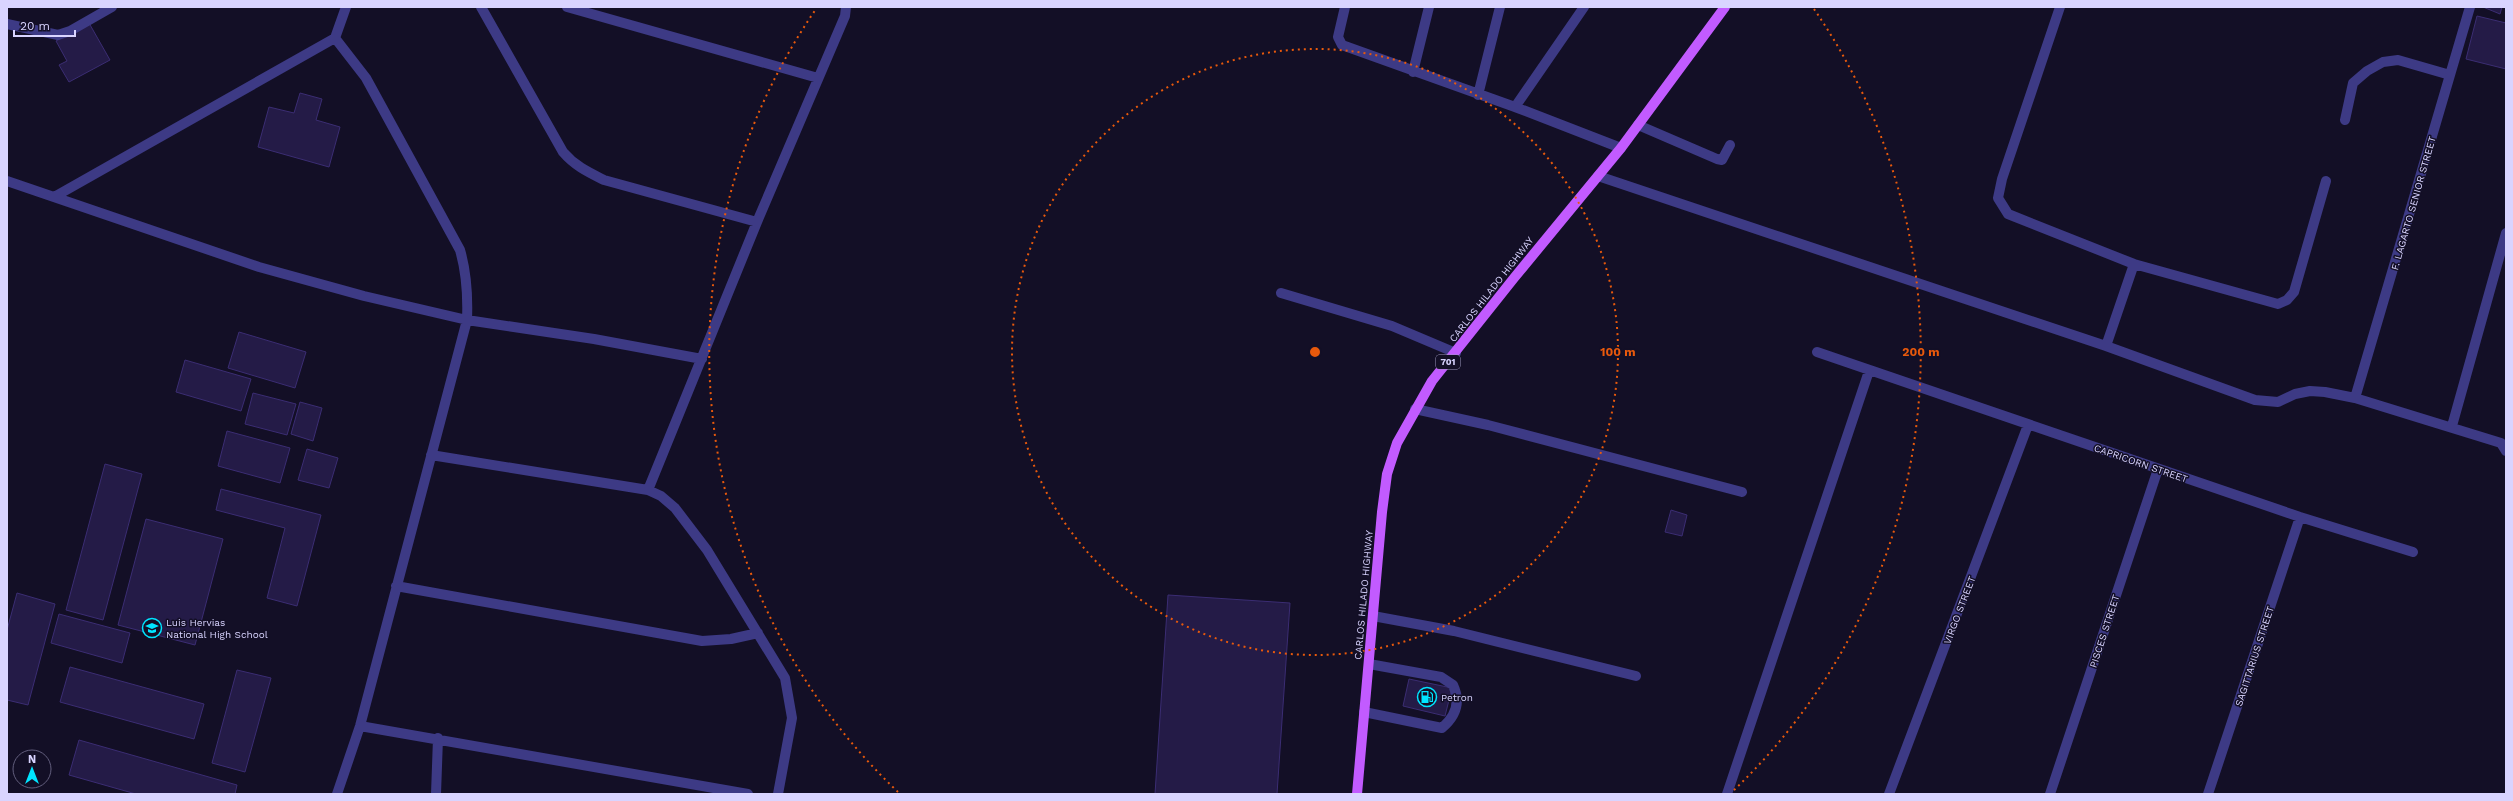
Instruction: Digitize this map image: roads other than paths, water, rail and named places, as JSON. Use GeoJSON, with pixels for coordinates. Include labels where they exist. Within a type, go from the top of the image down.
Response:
{"type":"FeatureCollection","features":[{"type":"Feature","properties":{"kind":"main road","name":"CARLOS HILADO HIGHWAY"},"geometry":{"type":"LineString","coordinates":[[1357,794],[1387,474],[1397,443],[1415,409],[1432,382],[1621,148],[1725,7]]}},
{"type":"Feature","properties":{"kind":"street"},"geometry":{"type":"LineString","coordinates":[[7,24],[58,35],[70,31],[112,7]]}},
{"type":"Feature","properties":{"kind":"street"},"geometry":{"type":"LineString","coordinates":[[54,197],[336,38],[346,7]]}},
{"type":"Feature","properties":{"kind":"street"},"geometry":{"type":"LineString","coordinates":[[481,7],[564,152],[572,162],[584,171],[604,180],[757,222]]}},
{"type":"Feature","properties":{"kind":"street"},"geometry":{"type":"LineString","coordinates":[[567,7],[818,78]]}},
{"type":"Feature","properties":{"kind":"street"},"geometry":{"type":"LineString","coordinates":[[648,490],[757,222],[845,16],[846,7]]}},
{"type":"Feature","properties":{"kind":"street"},"geometry":{"type":"LineString","coordinates":[[1345,7],[1338,37],[1342,45],[1413,72],[1515,107],[1621,148]]}},
{"type":"Feature","properties":{"kind":"street"},"geometry":{"type":"LineString","coordinates":[[1413,72],[1429,7]]}},
{"type":"Feature","properties":{"kind":"street"},"geometry":{"type":"LineString","coordinates":[[1478,95],[1500,7]]}},
{"type":"Feature","properties":{"kind":"street"},"geometry":{"type":"LineString","coordinates":[[1515,107],[1584,7]]}},
{"type":"Feature","properties":{"kind":"street"},"geometry":{"type":"LineString","coordinates":[[2060,7],[2002,179],[1998,198],[2008,214],[2134,264],[2271,303],[2283,302],[2294,292],[2326,181]]}},
{"type":"Feature","properties":{"kind":"street","name":"F. LAGARTO SENIOR STREET"},"geometry":{"type":"LineString","coordinates":[[2355,398],[2470,7]]}},
{"type":"Feature","properties":{"kind":"street"},"geometry":{"type":"LineString","coordinates":[[336,38],[366,78],[460,250],[467,274],[467,320],[360,726],[337,794]]}},
{"type":"Feature","properties":{"kind":"street"},"geometry":{"type":"LineString","coordinates":[[2345,120],[2353,83],[2367,71],[2383,62],[2398,60],[2450,75]]}},
{"type":"Feature","properties":{"kind":"street"},"geometry":{"type":"LineString","coordinates":[[1638,124],[1717,159],[1722,160],[1730,145]]}},
{"type":"Feature","properties":{"kind":"street"},"geometry":{"type":"LineString","coordinates":[[1598,176],[2106,346],[2268,403],[2278,402],[2295,394],[2310,391],[2355,398],[2452,426],[2501,443],[2506,451]]}},
{"type":"Feature","properties":{"kind":"street"},"geometry":{"type":"LineString","coordinates":[[7,181],[259,267],[364,296],[467,320],[594,339],[702,359]]}},
{"type":"Feature","properties":{"kind":"street"},"geometry":{"type":"LineString","coordinates":[[2452,426],[2506,233]]}},
{"type":"Feature","properties":{"kind":"street"},"geometry":{"type":"LineString","coordinates":[[2106,346],[2134,264]]}},
{"type":"Feature","properties":{"kind":"street"},"geometry":{"type":"LineString","coordinates":[[1281,293],[1392,326],[1456,353]]}},
{"type":"Feature","properties":{"kind":"street","name":"CAPRICORN STREET"},"geometry":{"type":"LineString","coordinates":[[1817,352],[2300,517],[2413,552]]}},
{"type":"Feature","properties":{"kind":"street"},"geometry":{"type":"LineString","coordinates":[[1727,794],[1870,371]]}},
{"type":"Feature","properties":{"kind":"street"},"geometry":{"type":"LineString","coordinates":[[1415,409],[1488,425],[1742,492]]}},
{"type":"Feature","properties":{"kind":"street","name":"VIRGO STREET"},"geometry":{"type":"LineString","coordinates":[[1889,794],[2028,425]]}},
{"type":"Feature","properties":{"kind":"street"},"geometry":{"type":"LineString","coordinates":[[431,454],[648,490],[661,496],[675,508],[707,550],[786,678],[790,696],[792,718],[778,794]]}},
{"type":"Feature","properties":{"kind":"street","name":"PISCES STREET"},"geometry":{"type":"LineString","coordinates":[[2050,794],[2158,469]]}},
{"type":"Feature","properties":{"kind":"street","name":"SAGITTARIUS STREET"},"geometry":{"type":"LineString","coordinates":[[2208,794],[2300,517]]}},
{"type":"Feature","properties":{"kind":"street"},"geometry":{"type":"LineString","coordinates":[[396,586],[702,642],[731,640],[758,633]]}},
{"type":"Feature","properties":{"kind":"street"},"geometry":{"type":"LineString","coordinates":[[1373,616],[1469,634],[1636,676]]}},
{"type":"Feature","properties":{"kind":"street"},"geometry":{"type":"LineString","coordinates":[[1364,712],[1442,728],[1450,722],[1457,705],[1453,685],[1441,677],[1369,664]]}},
{"type":"Feature","properties":{"kind":"street"},"geometry":{"type":"LineString","coordinates":[[360,726],[438,738],[748,794]]}},
{"type":"Feature","properties":{"kind":"street"},"geometry":{"type":"LineString","coordinates":[[436,794],[438,738]]}},
{"type":"Feature","properties":{"kind":"place","name":"Luis Hervias National High School"},"geometry":{"type":"Point","coordinates":[152,628]}},
{"type":"Feature","properties":{"kind":"place","name":"Petron"},"geometry":{"type":"Point","coordinates":[1427,697]}}]}
